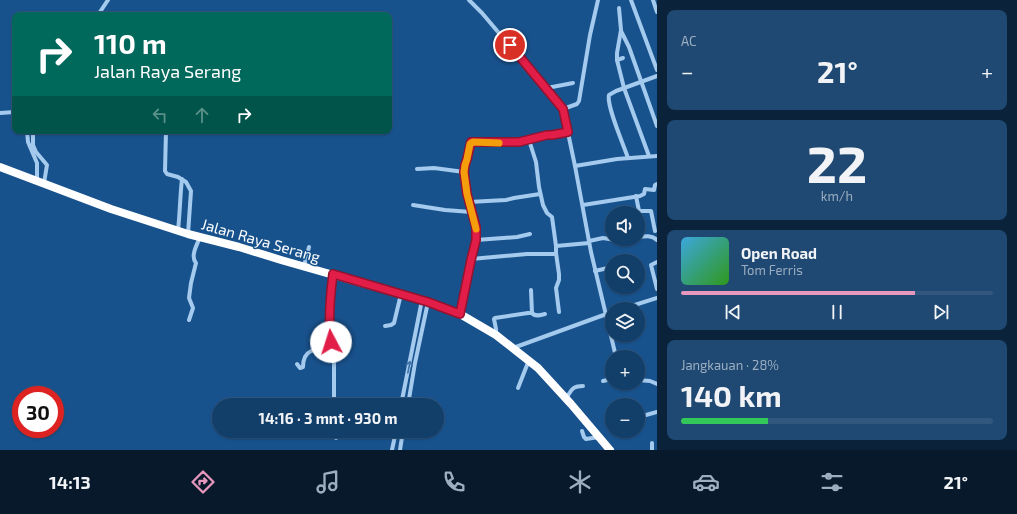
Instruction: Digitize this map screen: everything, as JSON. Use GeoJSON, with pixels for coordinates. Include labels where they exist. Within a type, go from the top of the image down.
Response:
{"type":"FeatureCollection","features":[{"type":"Feature","properties":{"kind":"highway","name":"Jalan Raya Serang"},"geometry":{"type":"LineString","coordinates":[[0,167],[111,209],[188,234],[425,301],[460,314],[496,335],[538,368],[566,398],[610,450]]}},
{"type":"Feature","properties":{"kind":"street"},"geometry":{"type":"LineString","coordinates":[[100,12],[108,0]]}},
{"type":"Feature","properties":{"kind":"street"},"geometry":{"type":"LineString","coordinates":[[469,0],[547,88],[563,109],[576,166],[589,242],[605,314],[513,348]]}},
{"type":"Feature","properties":{"kind":"street"},"geometry":{"type":"LineString","coordinates":[[563,109],[579,102],[590,34],[598,0]]}},
{"type":"Feature","properties":{"kind":"street"},"geometry":{"type":"LineString","coordinates":[[631,0],[657,70]]}},
{"type":"Feature","properties":{"kind":"street"},"geometry":{"type":"LineString","coordinates":[[653,0],[657,12]]}},
{"type":"Feature","properties":{"kind":"street"},"geometry":{"type":"LineString","coordinates":[[619,8],[620,30],[617,60],[624,88],[649,156]]}},
{"type":"Feature","properties":{"kind":"street"},"geometry":{"type":"LineString","coordinates":[[620,30],[629,47],[657,126]]}},
{"type":"Feature","properties":{"kind":"street"},"geometry":{"type":"LineString","coordinates":[[617,60],[623,58]]}},
{"type":"Feature","properties":{"kind":"street"},"geometry":{"type":"LineString","coordinates":[[628,158],[608,99],[609,95],[657,76]]}},
{"type":"Feature","properties":{"kind":"street"},"geometry":{"type":"LineString","coordinates":[[547,88],[573,83]]}},
{"type":"Feature","properties":{"kind":"street"},"geometry":{"type":"LineString","coordinates":[[0,113],[12,112]]}},
{"type":"Feature","properties":{"kind":"street"},"geometry":{"type":"LineString","coordinates":[[460,314],[476,240],[476,227],[471,212],[464,172],[471,142],[519,142],[547,135],[568,132]]}},
{"type":"Feature","properties":{"kind":"street"},"geometry":{"type":"LineString","coordinates":[[28,134],[28,142],[37,163],[40,182]]}},
{"type":"Feature","properties":{"kind":"street"},"geometry":{"type":"LineString","coordinates":[[32,134],[33,145],[36,152],[47,165],[40,182]]}},
{"type":"Feature","properties":{"kind":"street"},"geometry":{"type":"LineString","coordinates":[[166,134],[166,173],[178,176],[186,182],[191,191],[188,234]]}},
{"type":"Feature","properties":{"kind":"street"},"geometry":{"type":"LineString","coordinates":[[529,140],[535,158],[543,205],[547,213],[552,217],[559,274],[559,280],[556,288],[560,312]]}},
{"type":"Feature","properties":{"kind":"street"},"geometry":{"type":"LineString","coordinates":[[576,166],[628,158],[657,156]]}},
{"type":"Feature","properties":{"kind":"street"},"geometry":{"type":"LineString","coordinates":[[417,169],[434,168],[464,172]]}},
{"type":"Feature","properties":{"kind":"street"},"geometry":{"type":"LineString","coordinates":[[178,230],[182,179]]}},
{"type":"Feature","properties":{"kind":"street"},"geometry":{"type":"LineString","coordinates":[[583,205],[636,196],[643,194],[645,189],[654,190],[654,185],[657,184]]}},
{"type":"Feature","properties":{"kind":"street"},"geometry":{"type":"LineString","coordinates":[[469,202],[506,200],[540,194]]}},
{"type":"Feature","properties":{"kind":"street"},"geometry":{"type":"LineString","coordinates":[[636,196],[639,211],[651,211],[655,231]]}},
{"type":"Feature","properties":{"kind":"street"},"geometry":{"type":"LineString","coordinates":[[413,204],[446,210],[471,212]]}},
{"type":"Feature","properties":{"kind":"street"},"geometry":{"type":"LineString","coordinates":[[476,240],[518,237],[530,234]]}},
{"type":"Feature","properties":{"kind":"street"},"geometry":{"type":"LineString","coordinates":[[645,236],[651,236],[657,240]]}},
{"type":"Feature","properties":{"kind":"street"},"geometry":{"type":"LineString","coordinates":[[189,320],[193,308],[189,298],[196,263],[193,260],[193,256],[200,237]]}},
{"type":"Feature","properties":{"kind":"street"},"geometry":{"type":"LineString","coordinates":[[556,246],[605,238]]}},
{"type":"Feature","properties":{"kind":"street"},"geometry":{"type":"LineString","coordinates":[[304,266],[309,247]]}},
{"type":"Feature","properties":{"kind":"street"},"geometry":{"type":"LineString","coordinates":[[471,260],[527,254],[556,253]]}},
{"type":"Feature","properties":{"kind":"street"},"geometry":{"type":"LineString","coordinates":[[657,262],[651,265],[657,289]]}},
{"type":"Feature","properties":{"kind":"street"},"geometry":{"type":"LineString","coordinates":[[595,271],[605,269]]}},
{"type":"Feature","properties":{"kind":"street"},"geometry":{"type":"LineString","coordinates":[[333,274],[329,326],[334,364],[334,398]]}},
{"type":"Feature","properties":{"kind":"street"},"geometry":{"type":"LineString","coordinates":[[532,290],[532,313]]}},
{"type":"Feature","properties":{"kind":"street"},"geometry":{"type":"LineString","coordinates":[[385,326],[394,323],[401,294]]}},
{"type":"Feature","properties":{"kind":"street"},"geometry":{"type":"LineString","coordinates":[[644,302],[657,298]]}},
{"type":"Feature","properties":{"kind":"street"},"geometry":{"type":"LineString","coordinates":[[403,398],[425,301]]}},
{"type":"Feature","properties":{"kind":"street"},"geometry":{"type":"LineString","coordinates":[[409,398],[425,301]]}},
{"type":"Feature","properties":{"kind":"street"},"geometry":{"type":"LineString","coordinates":[[496,335],[495,318],[532,313],[536,316],[545,314]]}},
{"type":"Feature","properties":{"kind":"street"},"geometry":{"type":"LineString","coordinates":[[318,349],[324,344],[331,342]]}},
{"type":"Feature","properties":{"kind":"street"},"geometry":{"type":"LineString","coordinates":[[297,364],[302,368],[306,354],[310,351],[318,349],[332,349]]}},
{"type":"Feature","properties":{"kind":"street"},"geometry":{"type":"LineString","coordinates":[[518,388],[529,360]]}},
{"type":"Feature","properties":{"kind":"street"},"geometry":{"type":"LineString","coordinates":[[645,381],[657,384]]}},
{"type":"Feature","properties":{"kind":"street"},"geometry":{"type":"LineString","coordinates":[[566,398],[573,388],[576,386],[583,386]]}},
{"type":"Feature","properties":{"kind":"street"},"geometry":{"type":"LineString","coordinates":[[646,415],[657,412]]}},
{"type":"Feature","properties":{"kind":"street"},"geometry":{"type":"LineString","coordinates":[[582,431],[586,439],[600,437]]}},
{"type":"Feature","properties":{"kind":"street"},"geometry":{"type":"LineString","coordinates":[[392,450],[395,438]]}},
{"type":"Feature","properties":{"kind":"street"},"geometry":{"type":"LineString","coordinates":[[400,450],[402,438]]}},
{"type":"Feature","properties":{"kind":"street"},"geometry":{"type":"LineString","coordinates":[[652,443],[652,450]]}},
{"type":"Feature","properties":{"kind":"slow traffic"},"geometry":{"type":"LineString","coordinates":[[476,229],[467,194],[464,172],[470,144],[471,142],[499,143]]}},
{"type":"Feature","properties":{"kind":"route"},"geometry":{"type":"LineString","coordinates":[[331,342],[329,326],[333,274],[428,302],[460,314],[476,240],[476,227],[467,194],[464,172],[471,142],[519,142],[547,135],[568,132],[563,109],[510,45]]}}]}
